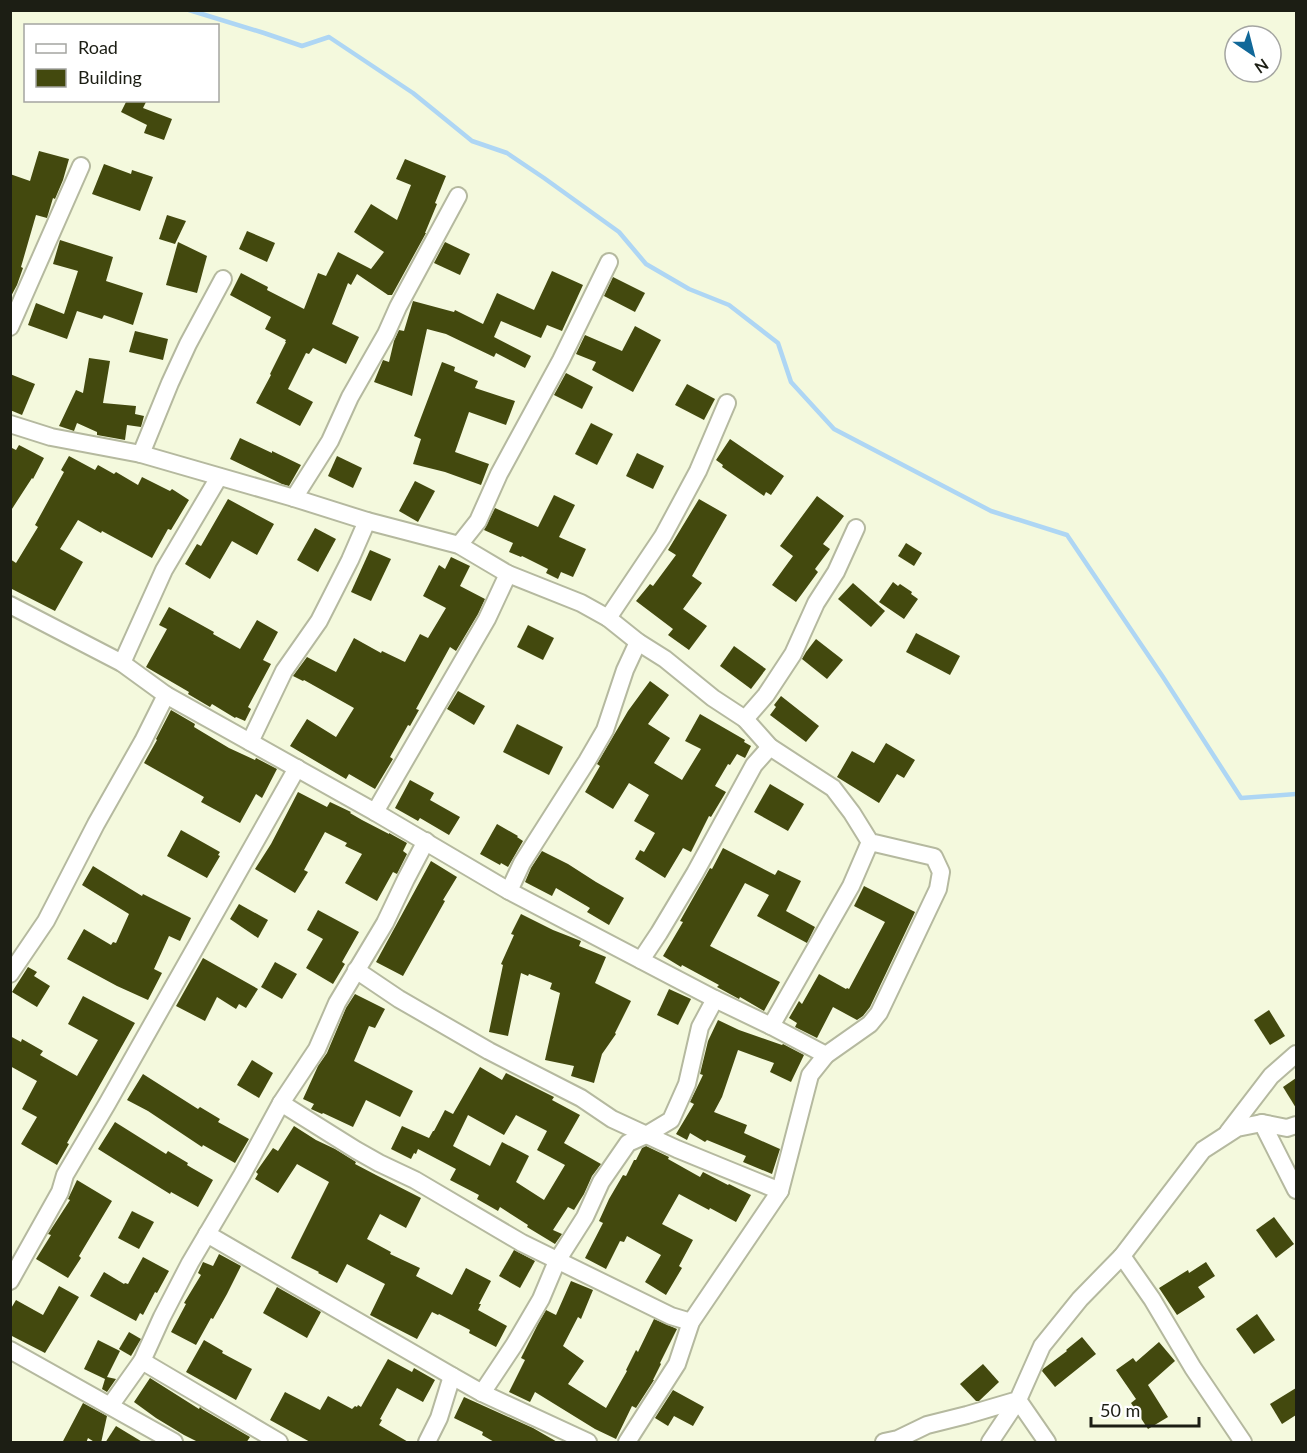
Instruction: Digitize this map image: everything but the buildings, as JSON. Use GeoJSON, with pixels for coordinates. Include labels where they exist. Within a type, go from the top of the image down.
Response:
{"type":"FeatureCollection","features":[{"type":"Feature","properties":{"kind":"street"},"geometry":{"type":"LineString","coordinates":[[10,327],[81,166]]}},
{"type":"Feature","properties":{"kind":"street"},"geometry":{"type":"LineString","coordinates":[[294,498],[330,441],[350,397],[386,334],[398,307],[458,196]]}},
{"type":"Feature","properties":{"kind":"street"},"geometry":{"type":"LineString","coordinates":[[459,545],[478,521],[499,474],[561,360],[609,262]]}},
{"type":"Feature","properties":{"kind":"street"},"geometry":{"type":"LineString","coordinates":[[141,454],[170,382],[223,279]]}},
{"type":"Feature","properties":{"kind":"street"},"geometry":{"type":"LineString","coordinates":[[608,618],[663,536],[698,471],[727,403]]}},
{"type":"Feature","properties":{"kind":"street"},"geometry":{"type":"LineString","coordinates":[[10,424],[60,439],[141,454],[367,521],[459,545],[508,574],[581,603],[608,618],[665,659],[713,698],[745,719],[770,747],[833,788],[870,842],[934,857],[941,872],[938,889],[879,1013],[870,1024],[826,1054],[810,1075],[780,1191],[691,1322],[677,1364],[627,1443]]}},
{"type":"Feature","properties":{"kind":"street"},"geometry":{"type":"LineString","coordinates":[[122,663],[164,570],[219,477]]}},
{"type":"Feature","properties":{"kind":"street"},"geometry":{"type":"LineString","coordinates":[[250,742],[284,671],[319,621],[367,521]]}},
{"type":"Feature","properties":{"kind":"street"},"geometry":{"type":"LineString","coordinates":[[745,719],[766,694],[793,654],[816,603],[836,572],[856,528]]}},
{"type":"Feature","properties":{"kind":"street"},"geometry":{"type":"LineString","coordinates":[[375,812],[487,619],[508,574]]}},
{"type":"Feature","properties":{"kind":"street"},"geometry":{"type":"LineString","coordinates":[[10,605],[122,663],[166,695],[426,841],[509,891],[715,999],[826,1054]]}},
{"type":"Feature","properties":{"kind":"street"},"geometry":{"type":"LineString","coordinates":[[509,891],[522,863],[605,730],[625,670],[639,642]]}},
{"type":"Feature","properties":{"kind":"street"},"geometry":{"type":"LineString","coordinates":[[10,974],[46,921],[166,695]]}},
{"type":"Feature","properties":{"kind":"street"},"geometry":{"type":"LineString","coordinates":[[641,960],[659,933],[754,765],[770,747]]}},
{"type":"Feature","properties":{"kind":"street"},"geometry":{"type":"LineString","coordinates":[[10,1281],[60,1192],[65,1175],[297,768]]}},
{"type":"Feature","properties":{"kind":"street"},"geometry":{"type":"LineString","coordinates":[[110,1406],[142,1361],[190,1263],[281,1103],[317,1049],[337,1003],[385,922],[426,841]]}},
{"type":"Feature","properties":{"kind":"street"},"geometry":{"type":"LineString","coordinates":[[771,1026],[851,886],[870,842]]}},
{"type":"Feature","properties":{"kind":"street"},"geometry":{"type":"LineString","coordinates":[[356,970],[399,999],[489,1051],[581,1098],[612,1119],[780,1191]]}},
{"type":"Feature","properties":{"kind":"street"},"geometry":{"type":"LineString","coordinates":[[482,1393],[541,1299],[557,1261],[585,1217],[601,1182],[628,1143],[671,1120],[687,1084],[700,1027],[715,999]]}},
{"type":"Feature","properties":{"kind":"street"},"geometry":{"type":"LineString","coordinates":[[1225,1135],[1271,1076],[1296,1054]]}},
{"type":"Feature","properties":{"kind":"street"},"geometry":{"type":"LineString","coordinates":[[281,1103],[379,1163],[415,1180],[522,1243],[671,1316],[691,1322]]}},
{"type":"Feature","properties":{"kind":"street"},"geometry":{"type":"LineString","coordinates":[[1262,1123],[1296,1190]]}},
{"type":"Feature","properties":{"kind":"street"},"geometry":{"type":"LineString","coordinates":[[990,1443],[1018,1400],[1042,1346],[1080,1299],[1122,1256],[1203,1150],[1237,1128],[1262,1123],[1287,1128],[1296,1125]]}},
{"type":"Feature","properties":{"kind":"street"},"geometry":{"type":"LineString","coordinates":[[207,1234],[482,1393],[588,1443]]}},
{"type":"Feature","properties":{"kind":"street"},"geometry":{"type":"LineString","coordinates":[[1122,1256],[1152,1299],[1193,1368],[1243,1443]]}},
{"type":"Feature","properties":{"kind":"street"},"geometry":{"type":"LineString","coordinates":[[10,1350],[174,1443]]}},
{"type":"Feature","properties":{"kind":"street"},"geometry":{"type":"LineString","coordinates":[[142,1361],[279,1443]]}},
{"type":"Feature","properties":{"kind":"street"},"geometry":{"type":"LineString","coordinates":[[427,1443],[439,1418],[452,1376]]}},
{"type":"Feature","properties":{"kind":"street"},"geometry":{"type":"LineString","coordinates":[[884,1443],[927,1425],[1018,1400]]}},
{"type":"Feature","properties":{"kind":"street"},"geometry":{"type":"LineString","coordinates":[[1018,1400],[1047,1443]]}},
{"type":"Feature","properties":{"kind":"waterway"},"geometry":{"type":"LineString","coordinates":[[189,10],[302,46],[329,37],[413,93],[472,141],[507,153],[544,178],[619,232],[646,264],[689,289],[729,305],[778,343],[791,382],[834,429],[991,511],[1067,535],[1241,798],[1296,794]]}}]}
